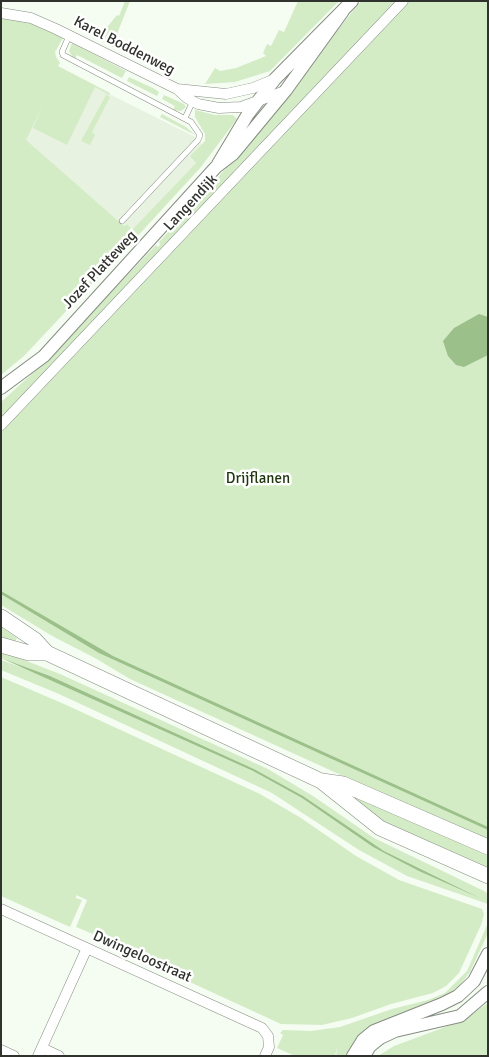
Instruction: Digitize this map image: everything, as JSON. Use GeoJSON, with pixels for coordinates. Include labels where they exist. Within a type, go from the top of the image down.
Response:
{"type":"FeatureCollection","features":[{"type":"Feature","properties":{"kind":"main road"},"geometry":{"type":"LineString","coordinates":[[1,617],[35,640],[47,653],[320,781],[380,828],[488,876]]}},
{"type":"Feature","properties":{"kind":"main road"},"geometry":{"type":"LineString","coordinates":[[1,644],[29,653],[47,653]]}},
{"type":"Feature","properties":{"kind":"main road"},"geometry":{"type":"LineString","coordinates":[[320,781],[343,784],[488,847]]}},
{"type":"Feature","properties":{"kind":"street","name":"Langendijk"},"geometry":{"type":"LineString","coordinates":[[1,425],[403,1]]}},
{"type":"Feature","properties":{"kind":"street","name":"Jozef Platteweg"},"geometry":{"type":"LineString","coordinates":[[216,167],[226,148],[275,79],[331,20],[347,6]]}},
{"type":"Feature","properties":{"kind":"street","name":"Jozef Platteweg"},"geometry":{"type":"LineString","coordinates":[[1,388],[44,356],[216,167],[233,154],[286,90],[347,6]]}},
{"type":"Feature","properties":{"kind":"street","name":"Karel Boddenweg"},"geometry":{"type":"LineString","coordinates":[[1,13],[31,18],[219,108],[241,107],[286,90]]}},
{"type":"Feature","properties":{"kind":"street","name":"Karel Boddenweg"},"geometry":{"type":"LineString","coordinates":[[195,97],[226,94],[253,88],[275,79]]}},
{"type":"Feature","properties":{"kind":"street","name":"Dwingeloostraat"},"geometry":{"type":"LineString","coordinates":[[1,909],[262,1028],[268,1036],[269,1047],[266,1056]]}},
{"type":"Feature","properties":{"kind":"street"},"geometry":{"type":"LineString","coordinates":[[59,1056],[40,1052],[88,948]]}},
{"type":"Feature","properties":{"kind":"street"},"geometry":{"type":"LineString","coordinates":[[353,1056],[363,1040],[374,1031],[458,996],[474,981],[487,957]]}},
{"type":"Feature","properties":{"kind":"street"},"geometry":{"type":"LineString","coordinates":[[364,1056],[370,1046],[380,1038],[395,1031],[460,1016],[488,992]]}},
{"type":"Feature","properties":{"kind":"street"},"geometry":{"type":"LineString","coordinates":[[1,1050],[14,1056]]}},
{"type":"Feature","properties":{"kind":"lane"},"geometry":{"type":"LineString","coordinates":[[69,36],[62,52],[63,55],[185,118],[198,129],[198,140],[122,221]]}},
{"type":"Feature","properties":{"kind":"lane"},"geometry":{"type":"LineString","coordinates":[[185,118],[195,97]]}},
{"type":"Feature","properties":{"kind":"shaded area"},"geometry":{"type":"Polygon","coordinates":[[[61,70],[195,137],[202,144],[190,156],[197,162],[133,229],[127,224],[124,226],[25,140],[61,70]]]}},
{"type":"Feature","properties":{"kind":"shaded area"},"geometry":{"type":"Polygon","coordinates":[[[479,314],[488,317],[488,355],[464,367],[456,365],[448,356],[443,341],[454,328],[479,314]]]}},
{"type":"Feature","properties":{"kind":"shaded area"},"geometry":{"type":"Polygon","coordinates":[[[1,591],[113,656],[488,827],[488,830],[99,653],[1,594],[1,591]]]}},
{"type":"Feature","properties":{"kind":"shaded area"},"geometry":{"type":"Polygon","coordinates":[[[1,658],[50,676],[254,769],[303,796],[384,851],[480,898],[419,871],[373,847],[302,798],[253,771],[1,658]]]}},
{"type":"Feature","properties":{"kind":"green space"},"geometry":{"type":"Polygon","coordinates":[[[125,1],[130,1],[115,39],[125,43],[121,51],[100,40],[103,32],[117,15],[119,16],[125,1]]]}},
{"type":"Feature","properties":{"kind":"green space"},"geometry":{"type":"Polygon","coordinates":[[[298,1],[339,1],[270,71],[235,82],[205,84],[215,68],[220,71],[236,68],[266,56],[263,53],[267,44],[271,46],[279,30],[284,32],[298,1]]]}},
{"type":"Feature","properties":{"kind":"green space","name":"Drijflanen"},"geometry":{"type":"Polygon","coordinates":[[[361,1],[488,1],[488,842],[130,679],[1,605],[1,402],[45,362],[156,245],[158,247],[160,245],[159,242],[211,186],[361,1]]]}},
{"type":"Feature","properties":{"kind":"green space"},"geometry":{"type":"Polygon","coordinates":[[[1,17],[25,21],[63,38],[55,52],[60,63],[58,66],[110,93],[109,95],[95,87],[67,145],[33,128],[43,105],[26,140],[124,226],[127,224],[131,228],[126,234],[133,240],[24,356],[1,375],[1,17]]]}},
{"type":"Feature","properties":{"kind":"green space"},"geometry":{"type":"Polygon","coordinates":[[[72,43],[126,71],[122,78],[77,55],[75,59],[73,58],[69,51],[72,43]]]}},
{"type":"Feature","properties":{"kind":"green space"},"geometry":{"type":"Polygon","coordinates":[[[129,77],[159,92],[157,96],[127,81],[129,77]]]}},
{"type":"Feature","properties":{"kind":"green space"},"geometry":{"type":"Polygon","coordinates":[[[106,95],[110,97],[92,132],[95,135],[90,145],[81,141],[106,95]]]}},
{"type":"Feature","properties":{"kind":"green space"},"geometry":{"type":"Polygon","coordinates":[[[164,95],[184,104],[186,107],[181,111],[173,110],[175,106],[162,99],[164,95]]]}},
{"type":"Feature","properties":{"kind":"green space"},"geometry":{"type":"Polygon","coordinates":[[[195,110],[215,115],[233,115],[237,119],[201,167],[134,240],[128,234],[196,163],[190,156],[205,141],[205,134],[195,117],[195,110]]]}},
{"type":"Feature","properties":{"kind":"green space"},"geometry":{"type":"Polygon","coordinates":[[[162,114],[186,127],[195,135],[160,117],[162,114]]]}},
{"type":"Feature","properties":{"kind":"green space"},"geometry":{"type":"Polygon","coordinates":[[[1,627],[17,638],[15,642],[1,638],[1,627]]]}},
{"type":"Feature","properties":{"kind":"green space"},"geometry":{"type":"Polygon","coordinates":[[[1,651],[60,674],[268,769],[313,796],[374,838],[484,891],[488,894],[488,904],[407,876],[359,850],[272,793],[59,694],[1,670],[1,660],[32,671],[253,771],[302,798],[373,847],[479,897],[384,851],[303,796],[254,769],[50,676],[1,658],[1,651]]]}},
{"type":"Feature","properties":{"kind":"green space"},"geometry":{"type":"Polygon","coordinates":[[[1,677],[260,794],[301,818],[356,856],[399,880],[482,909],[484,914],[481,925],[459,973],[446,986],[433,993],[391,1004],[352,1018],[322,1025],[281,1024],[92,937],[93,934],[76,927],[87,900],[76,895],[76,898],[82,900],[70,927],[1,896],[1,677]]]}},
{"type":"Feature","properties":{"kind":"green space"},"geometry":{"type":"Polygon","coordinates":[[[337,787],[488,856],[488,871],[378,819],[337,787]]]}},
{"type":"Feature","properties":{"kind":"green space"},"geometry":{"type":"Polygon","coordinates":[[[488,923],[488,933],[470,972],[457,989],[433,1002],[375,1024],[347,1056],[336,1056],[337,1047],[335,1056],[295,1056],[277,1048],[283,1035],[280,1033],[283,1030],[311,1031],[340,1027],[445,993],[467,971],[488,923]]]}},
{"type":"Feature","properties":{"kind":"green space"},"geometry":{"type":"Polygon","coordinates":[[[488,1003],[488,1056],[378,1056],[394,1046],[464,1020],[488,1003]]]}}]}
